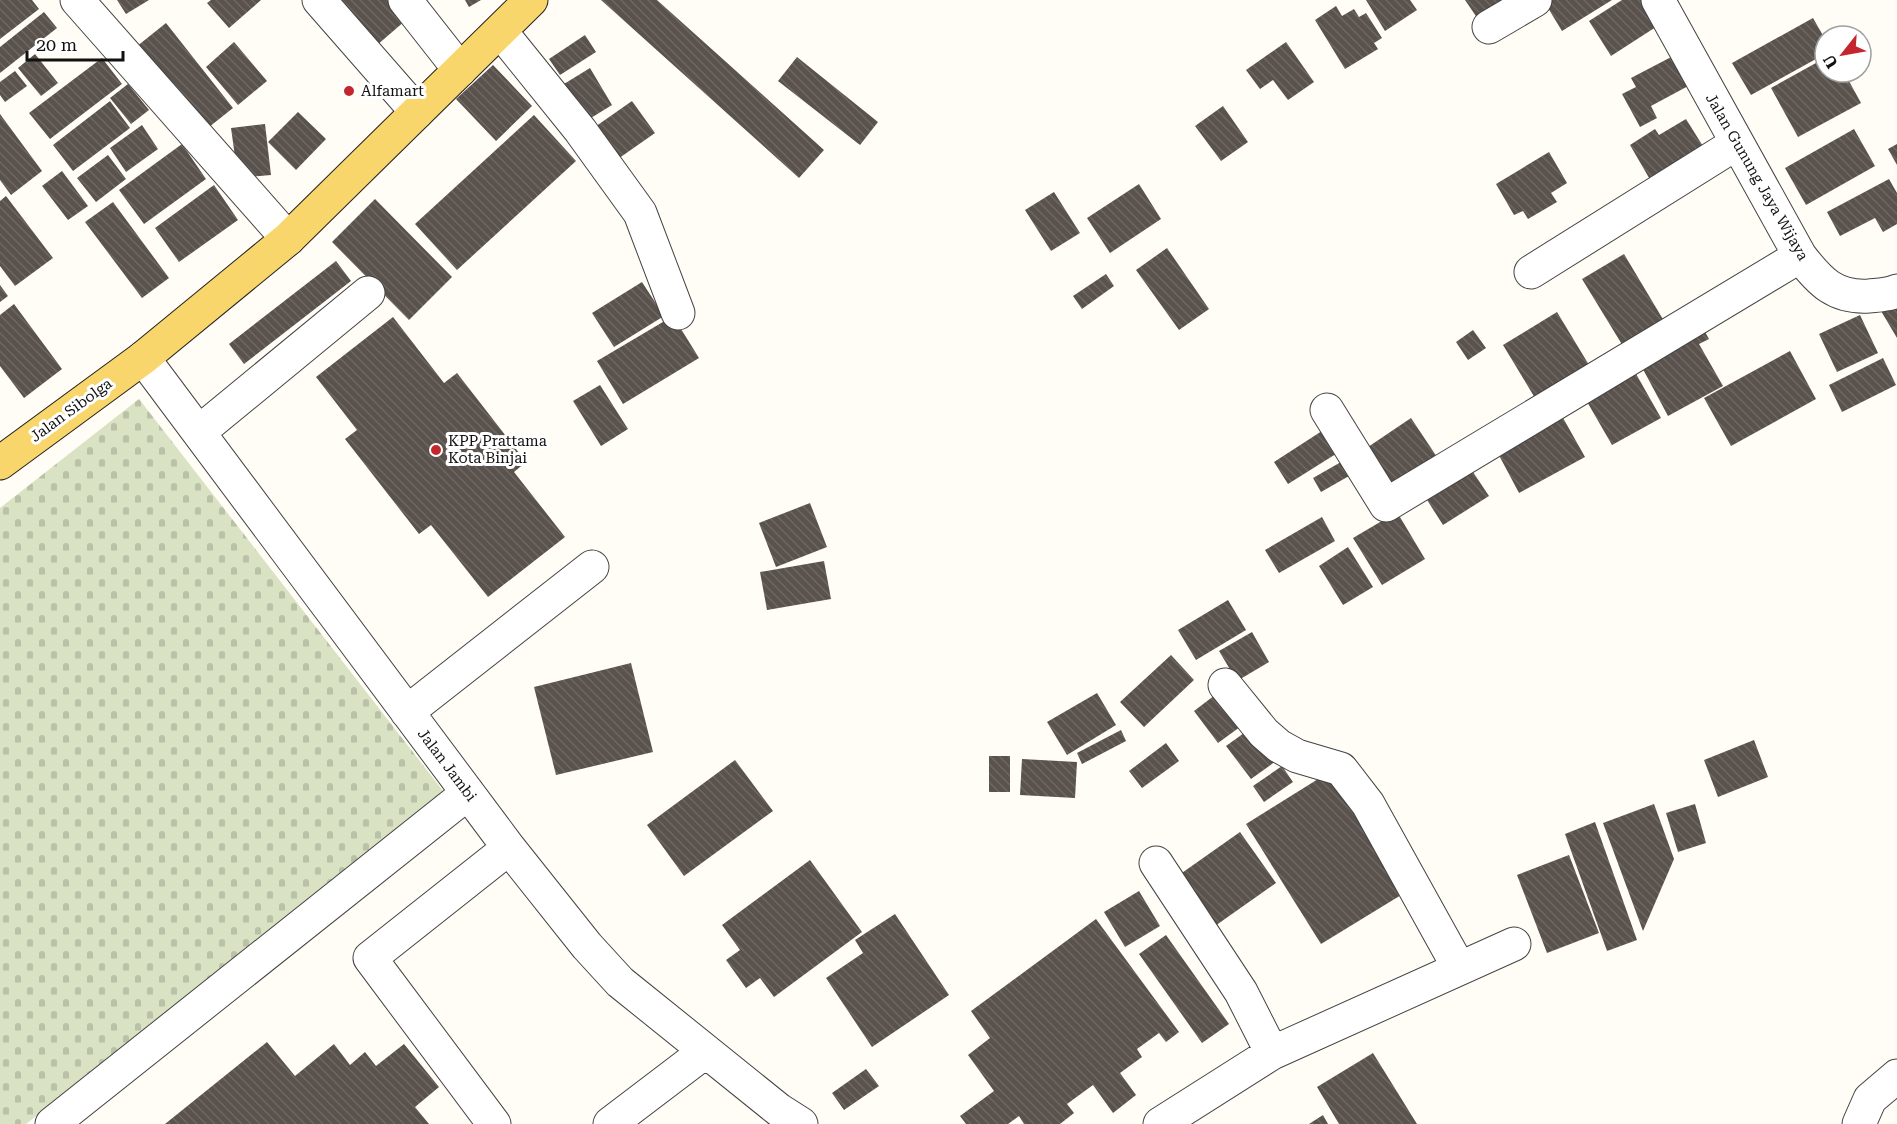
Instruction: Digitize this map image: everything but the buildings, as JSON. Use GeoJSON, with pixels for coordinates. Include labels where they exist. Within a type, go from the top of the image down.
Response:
{"type":"FeatureCollection","features":[{"type":"Feature","properties":{"kind":"main road","name":"Jalan Sibolga"},"geometry":{"type":"LineString","coordinates":[[0,463],[143,358],[288,239],[531,0]]}},
{"type":"Feature","properties":{"kind":"street"},"geometry":{"type":"LineString","coordinates":[[77,0],[288,239]]}},
{"type":"Feature","properties":{"kind":"street"},"geometry":{"type":"LineString","coordinates":[[319,0],[417,112]]}},
{"type":"Feature","properties":{"kind":"street"},"geometry":{"type":"LineString","coordinates":[[405,0],[460,70]]}},
{"type":"Feature","properties":{"kind":"street"},"geometry":{"type":"LineString","coordinates":[[1489,27],[1535,0]]}},
{"type":"Feature","properties":{"kind":"street","name":"Jalan Gunung Jaya Wijaya"},"geometry":{"type":"LineString","coordinates":[[1658,0],[1800,256],[1819,280],[1850,297],[1890,294],[1897,291]]}},
{"type":"Feature","properties":{"kind":"street"},"geometry":{"type":"LineString","coordinates":[[501,32],[580,130],[640,213],[678,312]]}},
{"type":"Feature","properties":{"kind":"street"},"geometry":{"type":"LineString","coordinates":[[1531,272],[1737,143]]}},
{"type":"Feature","properties":{"kind":"street"},"geometry":{"type":"LineString","coordinates":[[1328,410],[1386,505],[1800,256]]}},
{"type":"Feature","properties":{"kind":"street"},"geometry":{"type":"LineString","coordinates":[[199,432],[368,293]]}},
{"type":"Feature","properties":{"kind":"street","name":"Jalan Jambi"},"geometry":{"type":"LineString","coordinates":[[143,358],[509,848],[587,946],[620,982],[706,1051],[780,1119]]}},
{"type":"Feature","properties":{"kind":"street"},"geometry":{"type":"LineString","coordinates":[[407,712],[592,567]]}},
{"type":"Feature","properties":{"kind":"street"},"geometry":{"type":"LineString","coordinates":[[1225,685],[1264,733],[1279,746],[1297,756],[1341,769],[1368,804],[1459,968]]}},
{"type":"Feature","properties":{"kind":"street"},"geometry":{"type":"LineString","coordinates":[[52,1124],[468,793]]}},
{"type":"Feature","properties":{"kind":"street"},"geometry":{"type":"LineString","coordinates":[[494,1124],[370,958],[509,848]]}},
{"type":"Feature","properties":{"kind":"street"},"geometry":{"type":"LineString","coordinates":[[1156,863],[1241,992],[1272,1053]]}},
{"type":"Feature","properties":{"kind":"street"},"geometry":{"type":"LineString","coordinates":[[1160,1124],[1272,1053],[1514,944]]}},
{"type":"Feature","properties":{"kind":"street"},"geometry":{"type":"LineString","coordinates":[[610,1124],[706,1051]]}},
{"type":"Feature","properties":{"kind":"street"},"geometry":{"type":"LineString","coordinates":[[1859,1124],[1870,1099],[1897,1076]]}},
{"type":"Feature","properties":{"kind":"green space"},"geometry":{"type":"Polygon","coordinates":[[[139,399],[447,796],[26,1124],[0,1124],[0,508],[139,399]]]}},
{"type":"Feature","properties":{"kind":"place","name":"Alfamart"},"geometry":{"type":"Point","coordinates":[349,91]}},
{"type":"Feature","properties":{"kind":"place","name":"KPP Prattama Kota Binjai"},"geometry":{"type":"Point","coordinates":[436,450]}}]}
